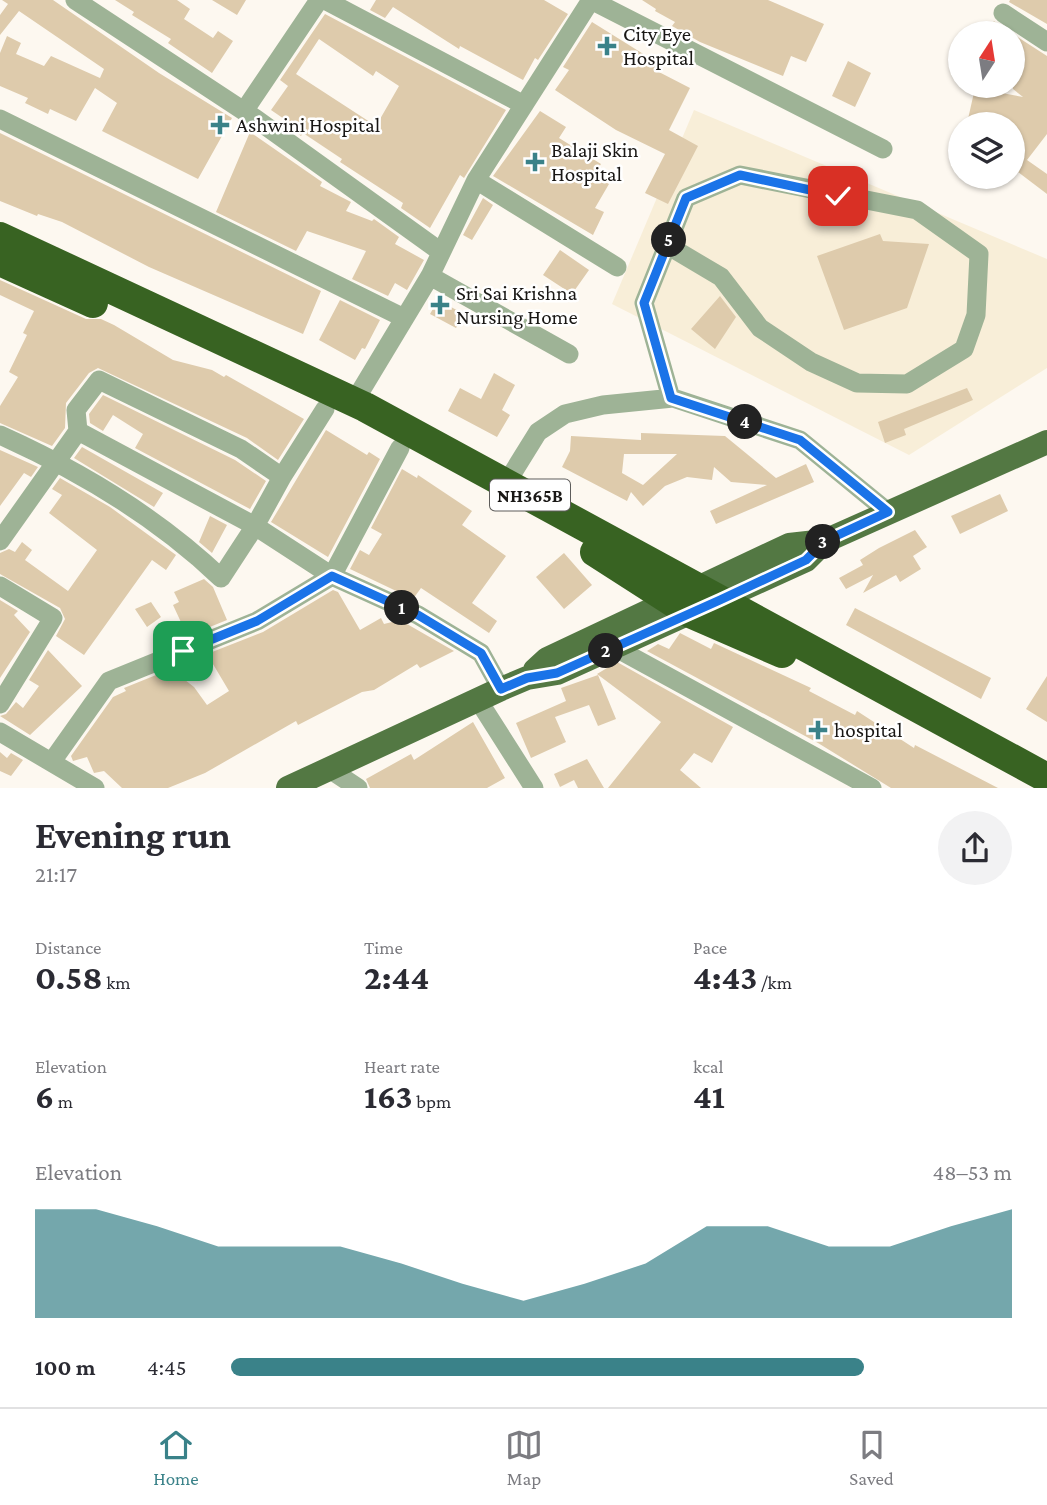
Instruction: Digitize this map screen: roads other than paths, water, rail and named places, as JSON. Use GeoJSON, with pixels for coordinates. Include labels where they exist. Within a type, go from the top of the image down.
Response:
{"type":"FeatureCollection","features":[{"type":"Feature","properties":{"kind":"highway","name":"NH365B"},"geometry":{"type":"LineString","coordinates":[[0,237],[354,402],[507,482],[693,600],[793,658],[1035,788]]}},
{"type":"Feature","properties":{"kind":"highway","name":"NH365B"},"geometry":{"type":"LineString","coordinates":[[0,261],[325,409],[607,559],[1047,778]]}},
{"type":"Feature","properties":{"kind":"main road"},"geometry":{"type":"LineString","coordinates":[[288,788],[501,689],[527,678],[557,673],[614,647],[789,545],[825,541],[1047,442]]}},
{"type":"Feature","properties":{"kind":"main road"},"geometry":{"type":"LineString","coordinates":[[527,678],[547,659],[693,600]]}},
{"type":"Feature","properties":{"kind":"street"},"geometry":{"type":"LineString","coordinates":[[75,0],[244,111],[441,252]]}},
{"type":"Feature","properties":{"kind":"street"},"geometry":{"type":"LineString","coordinates":[[244,111],[319,0]]}},
{"type":"Feature","properties":{"kind":"street"},"geometry":{"type":"LineString","coordinates":[[325,0],[524,105]]}},
{"type":"Feature","properties":{"kind":"street"},"geometry":{"type":"LineString","coordinates":[[354,402],[430,276],[476,180],[591,0],[883,149]]}},
{"type":"Feature","properties":{"kind":"street"},"geometry":{"type":"LineString","coordinates":[[1003,13],[1047,42]]}},
{"type":"Feature","properties":{"kind":"street"},"geometry":{"type":"LineString","coordinates":[[0,119],[404,317]]}},
{"type":"Feature","properties":{"kind":"street"},"geometry":{"type":"LineString","coordinates":[[667,245],[721,277],[760,328],[811,362],[857,383],[907,384],[964,349],[976,315],[979,254],[917,210],[740,175],[686,198],[667,245],[644,303],[671,398]]}},
{"type":"Feature","properties":{"kind":"street"},"geometry":{"type":"LineString","coordinates":[[476,180],[617,267]]}},
{"type":"Feature","properties":{"kind":"street"},"geometry":{"type":"LineString","coordinates":[[430,276],[569,354]]}},
{"type":"Feature","properties":{"kind":"street"},"geometry":{"type":"LineString","coordinates":[[0,541],[78,431],[76,410],[99,380],[241,449],[282,477]]}},
{"type":"Feature","properties":{"kind":"street"},"geometry":{"type":"LineString","coordinates":[[507,482],[538,432],[565,414],[603,404],[671,398],[800,440],[888,512]]}},
{"type":"Feature","properties":{"kind":"street"},"geometry":{"type":"LineString","coordinates":[[0,435],[88,477],[195,553],[221,578],[325,409]]}},
{"type":"Feature","properties":{"kind":"street"},"geometry":{"type":"LineString","coordinates":[[78,431],[255,526],[332,576],[418,615],[481,653],[501,689]]}},
{"type":"Feature","properties":{"kind":"street"},"geometry":{"type":"LineString","coordinates":[[53,760],[109,681],[257,621],[332,576],[400,448]]}},
{"type":"Feature","properties":{"kind":"street"},"geometry":{"type":"LineString","coordinates":[[0,586],[53,618],[0,704]]}},
{"type":"Feature","properties":{"kind":"street"},"geometry":{"type":"LineString","coordinates":[[614,647],[872,788]]}},
{"type":"Feature","properties":{"kind":"street"},"geometry":{"type":"LineString","coordinates":[[478,700],[534,788]]}},
{"type":"Feature","properties":{"kind":"street"},"geometry":{"type":"LineString","coordinates":[[0,732],[53,760],[95,788]]}},
{"type":"Feature","properties":{"kind":"street"},"geometry":{"type":"LineString","coordinates":[[331,770],[358,788]]}},
{"type":"Feature","properties":{"kind":"place","name":"City Eye Hospital"},"geometry":{"type":"Point","coordinates":[607,46]}},
{"type":"Feature","properties":{"kind":"place","name":"Ashwini Hospital"},"geometry":{"type":"Point","coordinates":[220,125]}},
{"type":"Feature","properties":{"kind":"place","name":"Balaji Skin Hospital"},"geometry":{"type":"Point","coordinates":[535,162]}},
{"type":"Feature","properties":{"kind":"place","name":"Sri Sai Krishna Nursing Home"},"geometry":{"type":"Point","coordinates":[440,305]}},
{"type":"Feature","properties":{"kind":"place","name":"hospital"},"geometry":{"type":"Point","coordinates":[818,730]}}]}
